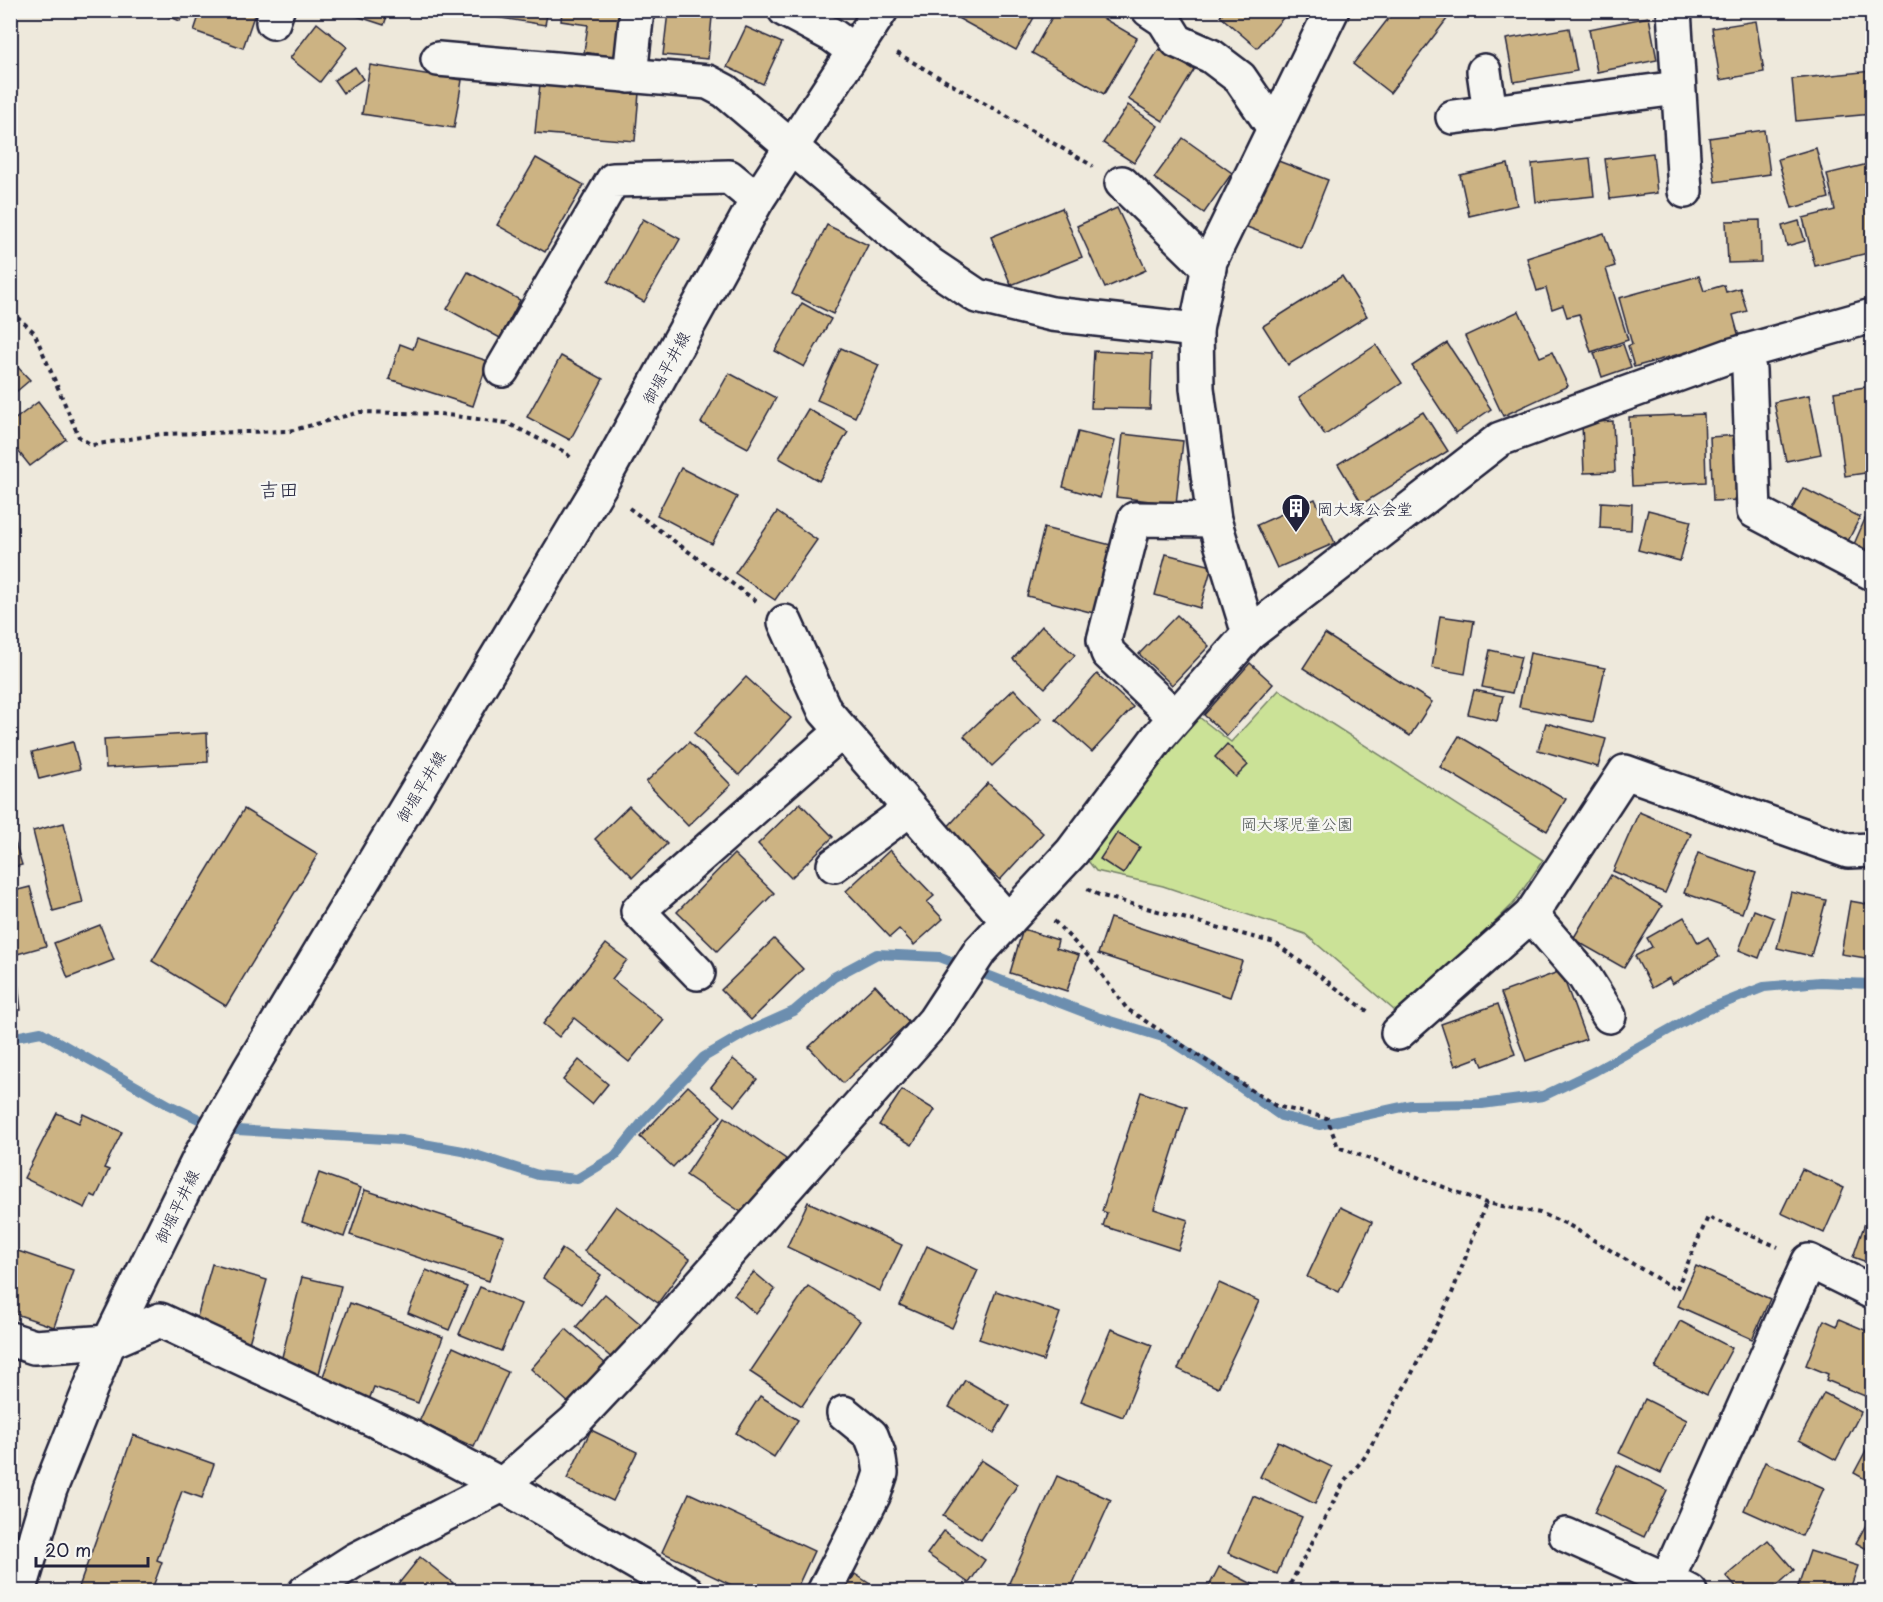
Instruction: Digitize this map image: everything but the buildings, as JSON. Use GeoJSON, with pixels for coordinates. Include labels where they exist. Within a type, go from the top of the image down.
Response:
{"type":"FeatureCollection","features":[{"type":"Feature","properties":{"kind":"street"},"geometry":{"type":"LineString","coordinates":[[630,76],[637,10]]}},
{"type":"Feature","properties":{"kind":"street"},"geometry":{"type":"LineString","coordinates":[[785,10],[832,35],[867,32]]}},
{"type":"Feature","properties":{"kind":"street"},"geometry":{"type":"LineString","coordinates":[[1149,10],[1164,20],[1177,41],[1211,56],[1240,78],[1274,128]]}},
{"type":"Feature","properties":{"kind":"street"},"geometry":{"type":"LineString","coordinates":[[1249,633],[1214,520],[1197,388],[1196,330],[1209,268],[1332,10]]}},
{"type":"Feature","properties":{"kind":"street"},"geometry":{"type":"LineString","coordinates":[[1674,10],[1685,191]]}},
{"type":"Feature","properties":{"kind":"street","name":"御堀平井線"},"geometry":{"type":"LineString","coordinates":[[18,1592],[51,1489],[109,1342],[202,1153],[599,487],[757,201],[867,32]]}},
{"type":"Feature","properties":{"kind":"street"},"geometry":{"type":"LineString","coordinates":[[438,59],[708,82],[724,91],[931,265],[977,296],[1052,314],[1196,330]]}},
{"type":"Feature","properties":{"kind":"street"},"geometry":{"type":"LineString","coordinates":[[1484,71],[1490,113]]}},
{"type":"Feature","properties":{"kind":"street"},"geometry":{"type":"LineString","coordinates":[[1453,117],[1678,88]]}},
{"type":"Feature","properties":{"kind":"street"},"geometry":{"type":"LineString","coordinates":[[502,370],[613,180],[729,177],[757,201]]}},
{"type":"Feature","properties":{"kind":"street"},"geometry":{"type":"LineString","coordinates":[[1122,183],[1209,268]]}},
{"type":"Feature","properties":{"kind":"street"},"geometry":{"type":"LineString","coordinates":[[305,1592],[355,1560],[502,1485],[574,1422],[645,1346],[934,1021],[980,951],[1072,852],[1175,717],[1249,633],[1500,439],[1744,352],[1872,316]]}},
{"type":"Feature","properties":{"kind":"street"},"geometry":{"type":"LineString","coordinates":[[1744,352],[1749,370],[1754,511],[1872,573]]}},
{"type":"Feature","properties":{"kind":"street"},"geometry":{"type":"LineString","coordinates":[[1175,717],[1108,653],[1104,640],[1135,519],[1214,520]]}},
{"type":"Feature","properties":{"kind":"street"},"geometry":{"type":"LineString","coordinates":[[785,622],[825,711],[910,809],[1018,910]]}},
{"type":"Feature","properties":{"kind":"street"},"geometry":{"type":"LineString","coordinates":[[698,973],[638,911],[842,731]]}},
{"type":"Feature","properties":{"kind":"street"},"geometry":{"type":"LineString","coordinates":[[1398,1033],[1531,915],[1625,772],[1848,851],[1872,850]]}},
{"type":"Feature","properties":{"kind":"street"},"geometry":{"type":"LineString","coordinates":[[834,865],[910,809]]}},
{"type":"Feature","properties":{"kind":"street"},"geometry":{"type":"LineString","coordinates":[[1531,915],[1584,976],[1609,1016]]}},
{"type":"Feature","properties":{"kind":"street"},"geometry":{"type":"LineString","coordinates":[[1566,1535],[1679,1586],[1809,1261],[1872,1292]]}},
{"type":"Feature","properties":{"kind":"street"},"geometry":{"type":"LineString","coordinates":[[10,1339],[34,1347],[109,1342],[160,1320],[415,1439],[502,1485],[687,1592]]}},
{"type":"Feature","properties":{"kind":"street"},"geometry":{"type":"LineString","coordinates":[[824,1592],[874,1494],[881,1473],[878,1453],[871,1435],[844,1413]]}},
{"type":"Feature","properties":{"kind":"path"},"geometry":{"type":"LineString","coordinates":[[867,32],[1122,183]]}},
{"type":"Feature","properties":{"kind":"path"},"geometry":{"type":"LineString","coordinates":[[10,311],[34,332],[79,436],[92,444],[161,434],[290,431],[360,412],[440,414],[507,423],[566,452],[599,487],[785,622]]}},
{"type":"Feature","properties":{"kind":"path"},"geometry":{"type":"LineString","coordinates":[[1055,871],[1100,896],[1275,943],[1398,1033]]}},
{"type":"Feature","properties":{"kind":"path"},"geometry":{"type":"LineString","coordinates":[[1018,910],[1065,931],[1089,957],[1127,1009],[1276,1106],[1327,1118],[1338,1147],[1486,1203],[1540,1213],[1567,1224],[1676,1290],[1708,1217],[1809,1261]]}},
{"type":"Feature","properties":{"kind":"path"},"geometry":{"type":"LineString","coordinates":[[1286,1592],[1344,1482],[1364,1458],[1414,1368],[1451,1296],[1486,1203]]}},
{"type":"Feature","properties":{"kind":"green space","name":"岡大塚児童公園"},"geometry":{"type":"Polygon","coordinates":[[[1279,690],[1543,860],[1514,903],[1401,1016],[1305,934],[1163,886],[1096,871],[1084,856],[1199,717],[1231,742],[1279,690]]]}},
{"type":"Feature","properties":{"kind":"waterway"},"geometry":{"type":"LineString","coordinates":[[10,1038],[41,1032],[169,1105],[220,1129],[401,1140],[463,1151],[538,1175],[577,1179],[615,1156],[645,1119],[704,1057],[747,1032],[794,1011],[834,977],[877,954],[940,957],[1097,1017],[1166,1038],[1281,1116],[1319,1125],[1411,1105],[1482,1104],[1543,1096],[1595,1071],[1701,1012],[1764,987],[1820,982],[1872,984]]}},
{"type":"Feature","properties":{"kind":"place","name":"岡大塚公会堂"},"geometry":{"type":"Point","coordinates":[1296,534]}},
{"type":"Feature","properties":{"kind":"district","name":"吉田"},"geometry":{"type":"Point","coordinates":[279,489]}}]}
